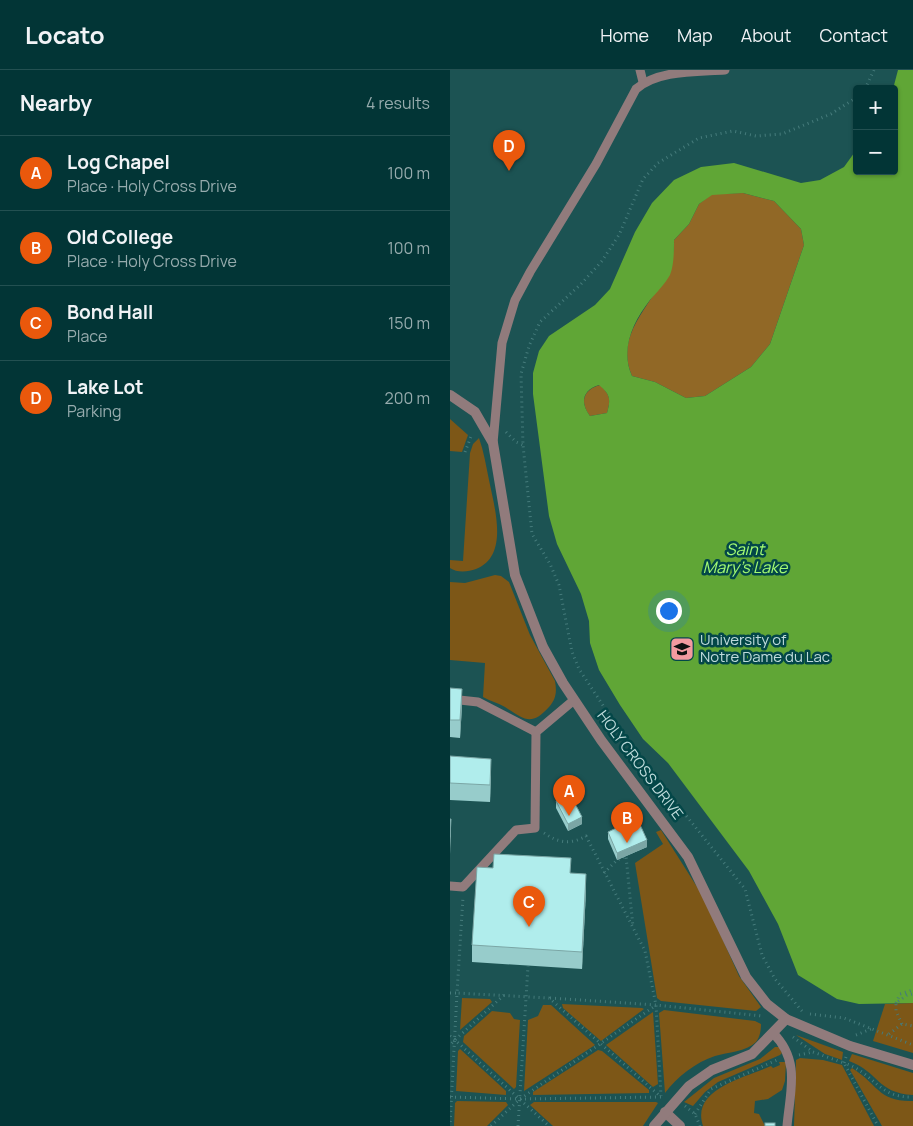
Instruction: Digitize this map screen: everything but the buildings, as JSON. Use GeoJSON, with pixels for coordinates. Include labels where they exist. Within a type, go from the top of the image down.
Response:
{"type":"FeatureCollection","features":[{"type":"Feature","properties":{"kind":"street","name":"HOLY CROSS DRIVE"},"geometry":{"type":"LineString","coordinates":[[450,395],[475,412],[493,443],[515,575],[544,647],[574,700],[628,777],[688,857],[711,900],[746,977],[767,1004],[786,1018],[850,1046],[913,1065]]}},
{"type":"Feature","properties":{"kind":"street"},"geometry":{"type":"LineString","coordinates":[[654,1126],[700,1076],[752,1054],[786,1018]]}},
{"type":"Feature","properties":{"kind":"street"},"geometry":{"type":"LineString","coordinates":[[665,1112],[680,1126]]}},
{"type":"Feature","properties":{"kind":"lane"},"geometry":{"type":"LineString","coordinates":[[640,70],[643,82]]}},
{"type":"Feature","properties":{"kind":"lane"},"geometry":{"type":"LineString","coordinates":[[493,443],[496,427],[502,343],[515,300],[596,164],[636,89],[643,82],[665,73],[725,70]]}},
{"type":"Feature","properties":{"kind":"lane"},"geometry":{"type":"LineString","coordinates":[[450,699],[478,702],[536,732]]}},
{"type":"Feature","properties":{"kind":"lane"},"geometry":{"type":"LineString","coordinates":[[450,886],[463,887],[516,830],[535,828],[536,732],[574,700]]}},
{"type":"Feature","properties":{"kind":"lane"},"geometry":{"type":"LineString","coordinates":[[773,1033],[784,1044],[791,1060],[787,1126]]}},
{"type":"Feature","properties":{"kind":"path"},"geometry":{"type":"LineString","coordinates":[[868,85],[874,70]]}},
{"type":"Feature","properties":{"kind":"path"},"geometry":{"type":"LineString","coordinates":[[853,100],[831,114],[782,134],[756,136],[733,131],[699,138],[658,163],[644,178],[619,235],[602,261],[581,284],[540,322],[521,374],[523,445],[532,534],[550,564],[559,585],[572,652],[579,669],[651,778],[680,808],[745,889],[762,955],[787,995],[803,1012],[844,1018],[913,1045]]}},
{"type":"Feature","properties":{"kind":"path"},"geometry":{"type":"LineString","coordinates":[[496,427],[523,445]]}},
{"type":"Feature","properties":{"kind":"path"},"geometry":{"type":"LineString","coordinates":[[465,452],[472,434]]}},
{"type":"Feature","properties":{"kind":"path"},"geometry":{"type":"LineString","coordinates":[[535,828],[565,843],[586,836],[645,951],[656,1005],[661,1097]]}},
{"type":"Feature","properties":{"kind":"path"},"geometry":{"type":"LineString","coordinates":[[604,873],[617,860],[626,856],[633,929]]}},
{"type":"Feature","properties":{"kind":"path"},"geometry":{"type":"LineString","coordinates":[[450,1124],[463,887]]}},
{"type":"Feature","properties":{"kind":"path"},"geometry":{"type":"LineString","coordinates":[[518,1126],[528,966]]}},
{"type":"Feature","properties":{"kind":"path"},"geometry":{"type":"LineString","coordinates":[[902,1024],[897,1015],[896,1003],[900,994],[913,990]]}},
{"type":"Feature","properties":{"kind":"path"},"geometry":{"type":"LineString","coordinates":[[450,993],[656,1005],[764,1016]]}},
{"type":"Feature","properties":{"kind":"path"},"geometry":{"type":"LineString","coordinates":[[896,1003],[907,995],[913,994]]}},
{"type":"Feature","properties":{"kind":"path"},"geometry":{"type":"LineString","coordinates":[[450,1045],[505,995]]}},
{"type":"Feature","properties":{"kind":"path"},"geometry":{"type":"LineString","coordinates":[[549,998],[661,1097]]}},
{"type":"Feature","properties":{"kind":"path"},"geometry":{"type":"LineString","coordinates":[[491,1126],[520,1099],[656,1005]]}},
{"type":"Feature","properties":{"kind":"path"},"geometry":{"type":"LineString","coordinates":[[889,1034],[902,1024],[913,1026]]}},
{"type":"Feature","properties":{"kind":"path"},"geometry":{"type":"LineString","coordinates":[[450,1036],[549,1126]]}},
{"type":"Feature","properties":{"kind":"path"},"geometry":{"type":"LineString","coordinates":[[791,1036],[813,1052],[864,1072],[879,1088],[890,1095],[913,1097]]}},
{"type":"Feature","properties":{"kind":"path"},"geometry":{"type":"LineString","coordinates":[[794,1055],[813,1052]]}},
{"type":"Feature","properties":{"kind":"path"},"geometry":{"type":"LineString","coordinates":[[695,1114],[711,1090],[784,1057]]}},
{"type":"Feature","properties":{"kind":"path"},"geometry":{"type":"LineString","coordinates":[[844,1064],[878,1126]]}},
{"type":"Feature","properties":{"kind":"path"},"geometry":{"type":"LineString","coordinates":[[451,1097],[520,1099],[661,1097]]}},
{"type":"Feature","properties":{"kind":"shaded area","name":"University of Notre Dame du Lac"},"geometry":{"type":"Polygon","coordinates":[[[450,70],[913,70],[913,1126],[450,1126],[450,70]]]}},
{"type":"Feature","properties":{"kind":"shaded area"},"geometry":{"type":"Polygon","coordinates":[[[743,193],[774,201],[801,229],[804,245],[770,344],[751,367],[705,396],[686,398],[655,382],[632,376],[627,357],[629,340],[636,323],[665,276],[672,259],[674,240],[689,224],[699,204],[712,194],[743,193]]]}},
{"type":"Feature","properties":{"kind":"shaded area"},"geometry":{"type":"Polygon","coordinates":[[[600,385],[609,398],[607,413],[590,416],[585,406],[584,398],[589,390],[600,385]]]}},
{"type":"Feature","properties":{"kind":"shaded area"},"geometry":{"type":"Polygon","coordinates":[[[450,419],[468,435],[462,452],[450,451],[450,419]]]}},
{"type":"Feature","properties":{"kind":"shaded area"},"geometry":{"type":"Polygon","coordinates":[[[479,438],[494,503],[497,529],[496,542],[493,553],[487,563],[473,570],[453,570],[450,568],[450,560],[463,561],[470,453],[473,444],[479,438]]]}},
{"type":"Feature","properties":{"kind":"shaded area"},"geometry":{"type":"Polygon","coordinates":[[[495,575],[501,576],[509,582],[530,635],[555,681],[555,698],[543,713],[532,719],[523,718],[483,697],[485,663],[450,660],[450,582],[465,583],[495,575]]]}},
{"type":"Feature","properties":{"kind":"shaded area"},"geometry":{"type":"Polygon","coordinates":[[[661,830],[704,898],[739,976],[761,1007],[756,1011],[661,1001],[657,998],[635,863],[663,844],[656,832],[661,830]]]}},
{"type":"Feature","properties":{"kind":"shaded area"},"geometry":{"type":"Polygon","coordinates":[[[462,998],[490,999],[492,1002],[460,1030],[462,998]]]}},
{"type":"Feature","properties":{"kind":"shaded area"},"geometry":{"type":"Polygon","coordinates":[[[913,1003],[913,1053],[873,1041],[885,1004],[913,1003]]]}},
{"type":"Feature","properties":{"kind":"shaded area"},"geometry":{"type":"Polygon","coordinates":[[[562,1004],[644,1009],[601,1041],[563,1008],[562,1004]]]}},
{"type":"Feature","properties":{"kind":"shaded area"},"geometry":{"type":"Polygon","coordinates":[[[543,1005],[551,1005],[595,1045],[524,1091],[528,1020],[538,1016],[543,1005]]]}},
{"type":"Feature","properties":{"kind":"shaded area"},"geometry":{"type":"Polygon","coordinates":[[[664,1010],[755,1021],[761,1024],[760,1033],[756,1042],[747,1048],[715,1056],[694,1066],[675,1081],[665,1093],[659,1013],[664,1010]]]}},
{"type":"Feature","properties":{"kind":"shaded area"},"geometry":{"type":"Polygon","coordinates":[[[492,1011],[510,1013],[514,1019],[520,1020],[516,1087],[514,1089],[463,1042],[464,1036],[492,1011]]]}},
{"type":"Feature","properties":{"kind":"shaded area"},"geometry":{"type":"Polygon","coordinates":[[[653,1012],[658,1084],[653,1087],[606,1045],[653,1012]]]}},
{"type":"Feature","properties":{"kind":"shaded area"},"geometry":{"type":"Polygon","coordinates":[[[796,1035],[843,1052],[842,1060],[825,1054],[796,1035]]]}},
{"type":"Feature","properties":{"kind":"shaded area"},"geometry":{"type":"Polygon","coordinates":[[[775,1047],[779,1047],[782,1053],[780,1055],[718,1082],[705,1092],[693,1106],[684,1102],[714,1078],[760,1059],[775,1047]]]}},
{"type":"Feature","properties":{"kind":"shaded area"},"geometry":{"type":"Polygon","coordinates":[[[460,1049],[506,1091],[506,1095],[456,1091],[458,1051],[460,1049]]]}},
{"type":"Feature","properties":{"kind":"shaded area"},"geometry":{"type":"Polygon","coordinates":[[[598,1050],[602,1051],[649,1090],[649,1093],[533,1095],[533,1092],[598,1050]]]}},
{"type":"Feature","properties":{"kind":"shaded area"},"geometry":{"type":"Polygon","coordinates":[[[852,1054],[913,1073],[913,1095],[901,1093],[885,1086],[867,1071],[849,1061],[852,1054]]]}},
{"type":"Feature","properties":{"kind":"shaded area"},"geometry":{"type":"Polygon","coordinates":[[[800,1058],[823,1060],[842,1065],[874,1126],[794,1126],[796,1060],[800,1058]]]}},
{"type":"Feature","properties":{"kind":"shaded area"},"geometry":{"type":"Polygon","coordinates":[[[779,1062],[786,1062],[785,1081],[782,1090],[768,1099],[755,1101],[754,1113],[759,1114],[765,1126],[703,1126],[701,1113],[705,1102],[713,1093],[736,1080],[771,1066],[773,1068],[780,1065],[779,1062]]]}},
{"type":"Feature","properties":{"kind":"shaded area"},"geometry":{"type":"Polygon","coordinates":[[[852,1068],[879,1091],[892,1099],[913,1101],[913,1126],[882,1126],[850,1070],[852,1068]]]}},
{"type":"Feature","properties":{"kind":"shaded area"},"geometry":{"type":"Polygon","coordinates":[[[457,1101],[506,1102],[508,1105],[487,1126],[454,1126],[455,1103],[457,1101]]]}},
{"type":"Feature","properties":{"kind":"shaded area"},"geometry":{"type":"Polygon","coordinates":[[[534,1102],[658,1103],[643,1126],[553,1126],[530,1105],[534,1102]]]}},
{"type":"Feature","properties":{"kind":"water","name":"Saint Mary's Lake"},"geometry":{"type":"Polygon","coordinates":[[[898,70],[913,70],[913,1003],[859,1004],[837,999],[798,975],[778,924],[749,871],[668,763],[643,739],[620,705],[599,670],[590,643],[589,621],[581,594],[557,544],[549,516],[533,394],[533,373],[539,351],[549,336],[595,305],[610,289],[635,232],[652,203],[674,180],[701,167],[734,163],[801,183],[820,180],[844,167],[853,155],[853,175],[898,175],[898,85],[894,85],[898,70]],[[743,193],[712,195],[699,204],[689,224],[674,240],[673,262],[670,275],[638,317],[630,336],[627,356],[632,376],[655,382],[686,398],[705,396],[751,367],[770,344],[804,245],[801,229],[774,201],[743,193]],[[599,385],[593,387],[586,394],[584,402],[590,416],[607,413],[609,397],[599,385]]]}},
{"type":"Feature","properties":{"kind":"place","name":"Lake Lot"},"geometry":{"type":"Point","coordinates":[509,171]}},
{"type":"Feature","properties":{"kind":"place","name":"University of Notre Dame du Lac"},"geometry":{"type":"Point","coordinates":[682,649]}},
{"type":"Feature","properties":{"kind":"place","name":"Log Chapel"},"geometry":{"type":"Point","coordinates":[569,816]}},
{"type":"Feature","properties":{"kind":"place","name":"Old College"},"geometry":{"type":"Point","coordinates":[627,843]}},
{"type":"Feature","properties":{"kind":"place","name":"Bond Hall"},"geometry":{"type":"Point","coordinates":[529,927]}}]}
